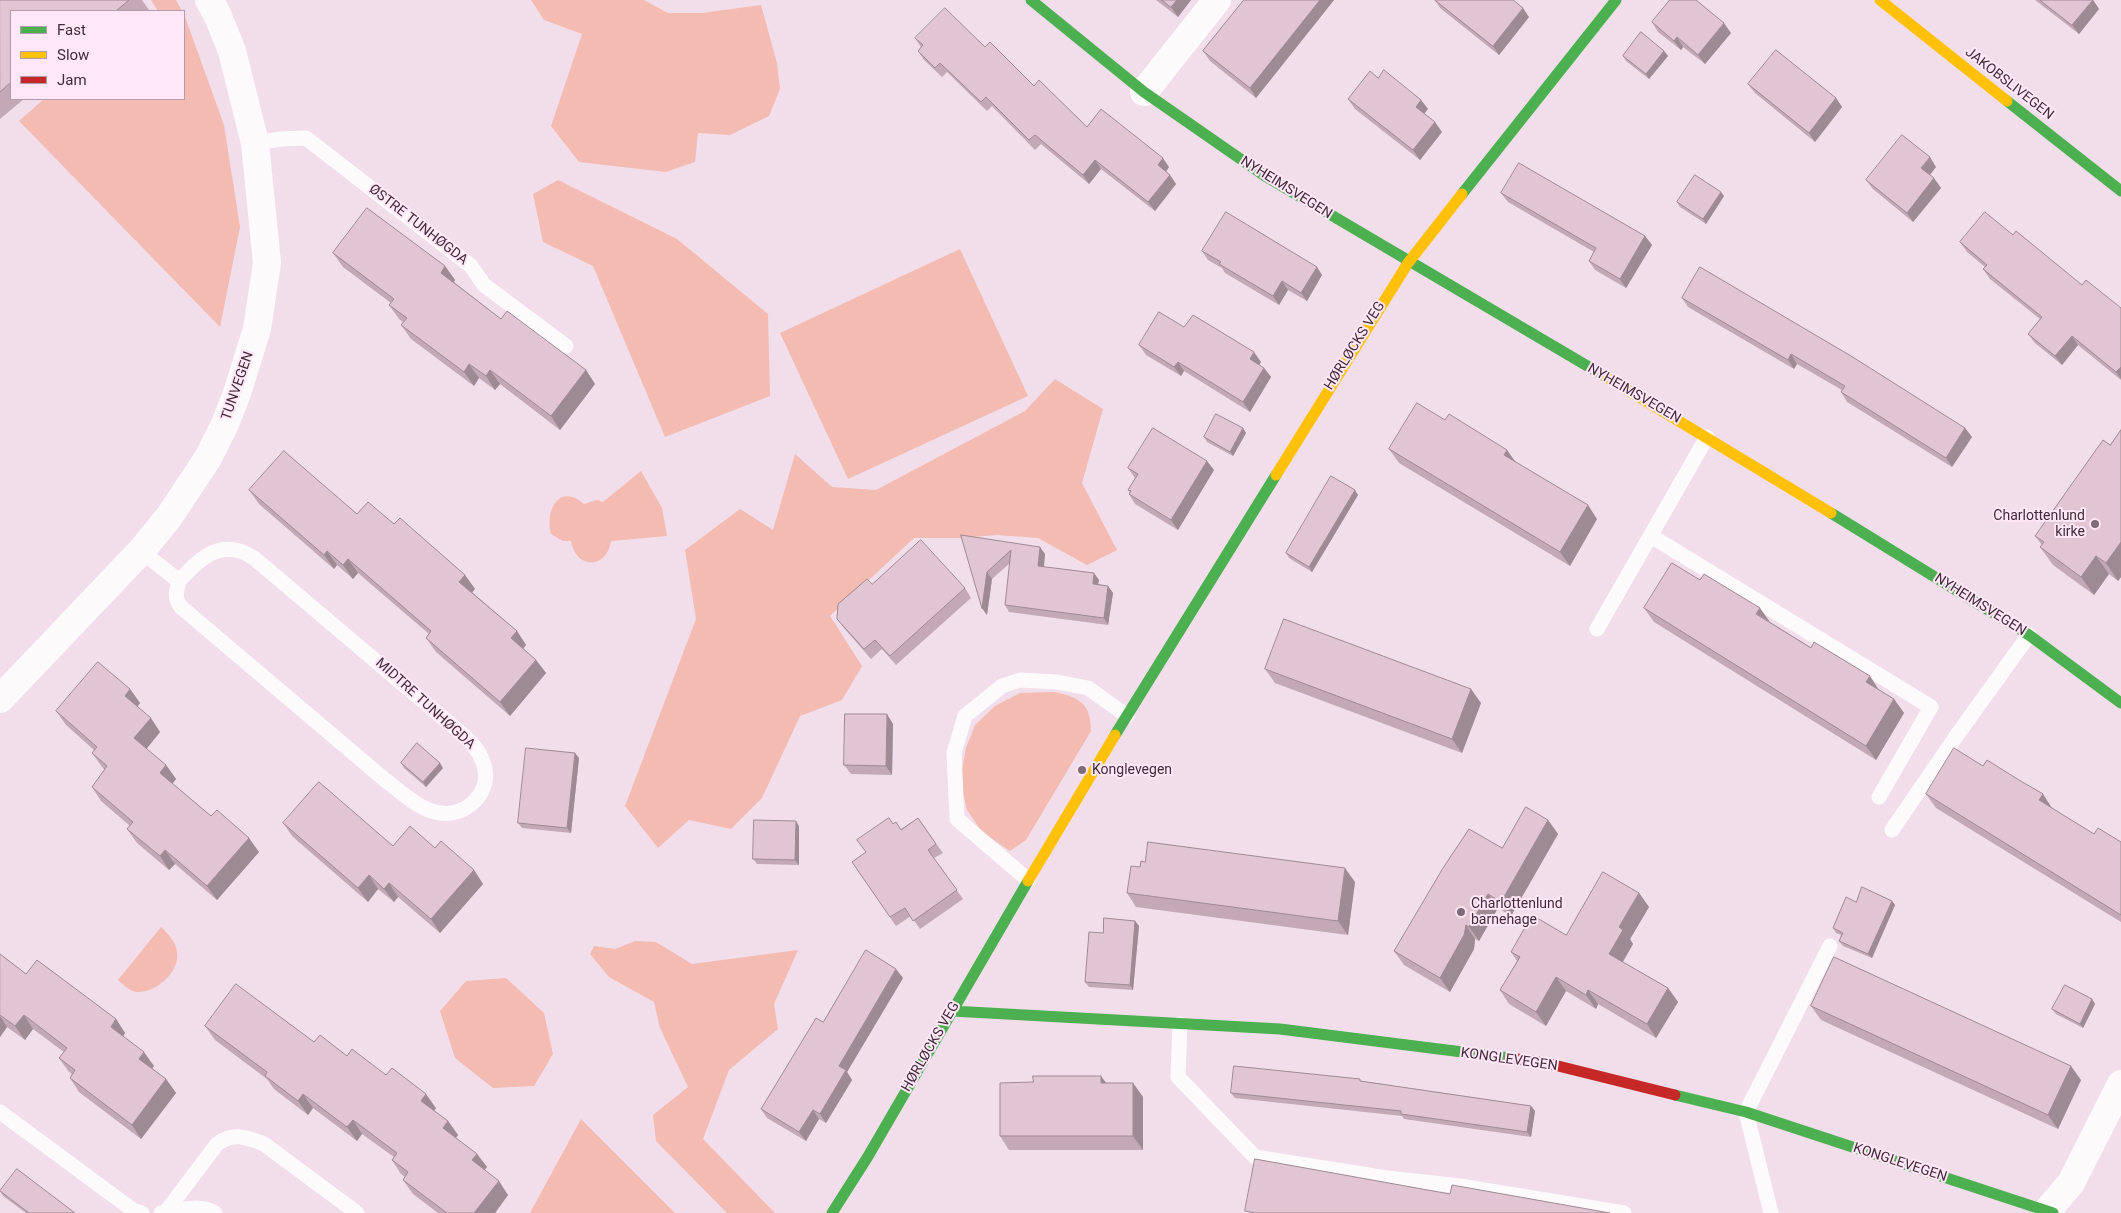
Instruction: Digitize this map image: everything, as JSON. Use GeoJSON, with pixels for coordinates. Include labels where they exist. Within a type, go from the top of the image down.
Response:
{"type":"FeatureCollection","features":[{"type":"Feature","properties":{"kind":"street","name":"TUNVEGEN"},"geometry":{"type":"LineString","coordinates":[[0,699],[141,551],[169,517],[208,458],[225,424],[257,329],[267,263],[255,143],[232,50],[209,0]]}},
{"type":"Feature","properties":{"kind":"street","name":"NYHEIMSVEGEN"},"geometry":{"type":"LineString","coordinates":[[1031,0],[1144,92],[1265,176],[1707,437],[2029,635],[2118,694]]}},
{"type":"Feature","properties":{"kind":"street"},"geometry":{"type":"LineString","coordinates":[[1144,92],[1217,0]]}},
{"type":"Feature","properties":{"kind":"street","name":"HØRLØCKS VEG"},"geometry":{"type":"LineString","coordinates":[[832,1213],[1126,716],[1408,262],[1616,0]]}},
{"type":"Feature","properties":{"kind":"street","name":"JAKOBSLIVEGEN"},"geometry":{"type":"LineString","coordinates":[[1880,0],[2121,191]]}},
{"type":"Feature","properties":{"kind":"street","name":"KONGLEVEGEN"},"geometry":{"type":"LineString","coordinates":[[952,1011],[1280,1029],[1546,1063],[1746,1112],[2049,1212],[2071,1183],[2121,1084]]}},
{"type":"Feature","properties":{"kind":"lane","name":"ØSTRE TUNHØGDA"},"geometry":{"type":"LineString","coordinates":[[255,143],[306,138],[471,266],[484,285],[566,346]]}},
{"type":"Feature","properties":{"kind":"lane"},"geometry":{"type":"LineString","coordinates":[[1597,630],[1707,437]]}},
{"type":"Feature","properties":{"kind":"lane"},"geometry":{"type":"LineString","coordinates":[[1651,536],[1931,707],[1879,797]]}},
{"type":"Feature","properties":{"kind":"lane","name":"MIDTRE TUNHØGDA"},"geometry":{"type":"LineString","coordinates":[[223,548],[244,551],[254,558],[341,630],[476,748],[484,762],[486,774],[484,786],[478,797],[470,806],[459,812],[449,813],[427,810],[413,801],[384,779],[181,607],[175,594],[178,581],[208,555],[223,548]]}},
{"type":"Feature","properties":{"kind":"lane"},"geometry":{"type":"LineString","coordinates":[[141,551],[178,581]]}},
{"type":"Feature","properties":{"kind":"lane"},"geometry":{"type":"LineString","coordinates":[[1892,830],[2029,635]]}},
{"type":"Feature","properties":{"kind":"lane"},"geometry":{"type":"LineString","coordinates":[[1028,880],[957,819],[954,752],[965,716],[1002,686],[1020,680],[1057,682],[1088,688],[1126,716]]}},
{"type":"Feature","properties":{"kind":"lane"},"geometry":{"type":"LineString","coordinates":[[1771,1213],[1746,1112],[1830,946]]}},
{"type":"Feature","properties":{"kind":"lane"},"geometry":{"type":"LineString","coordinates":[[1180,1024],[1178,1077],[1255,1157],[1387,1178],[1460,1186],[1624,1213]]}},
{"type":"Feature","properties":{"kind":"lane"},"geometry":{"type":"LineString","coordinates":[[0,1112],[133,1210],[142,1213]]}},
{"type":"Feature","properties":{"kind":"lane"},"geometry":{"type":"LineString","coordinates":[[165,1213],[218,1144],[226,1138],[236,1136],[250,1138],[264,1144],[357,1213]]}},
{"type":"Feature","properties":{"kind":"lane"},"geometry":{"type":"LineString","coordinates":[[156,1213],[196,1207],[205,1208],[215,1213]]}},
{"type":"Feature","properties":{"kind":"shaded area"},"geometry":{"type":"Polygon","coordinates":[[[151,0],[176,0],[181,10],[157,10],[151,0]]]}},
{"type":"Feature","properties":{"kind":"shaded area"},"geometry":{"type":"Polygon","coordinates":[[[531,0],[644,0],[668,13],[702,13],[761,5],[777,63],[780,89],[769,116],[730,135],[698,133],[695,162],[666,172],[579,162],[551,126],[582,34],[544,20],[531,0]]]}},
{"type":"Feature","properties":{"kind":"shaded area"},"geometry":{"type":"Polygon","coordinates":[[[185,17],[224,125],[240,227],[220,327],[19,121],[43,100],[185,100],[185,17]]]}},
{"type":"Feature","properties":{"kind":"shaded area"},"geometry":{"type":"Polygon","coordinates":[[[558,180],[677,239],[768,314],[770,396],[665,437],[593,266],[543,242],[533,194],[558,180]]]}},
{"type":"Feature","properties":{"kind":"shaded area"},"geometry":{"type":"Polygon","coordinates":[[[960,249],[1028,396],[848,479],[780,333],[960,249]]]}},
{"type":"Feature","properties":{"kind":"shaded area"},"geometry":{"type":"Polygon","coordinates":[[[1055,379],[1103,409],[1082,483],[1117,550],[1087,565],[1038,538],[997,535],[960,538],[914,538],[830,616],[862,666],[842,700],[800,716],[762,798],[731,829],[689,820],[658,848],[625,806],[696,619],[685,550],[740,509],[773,530],[795,454],[832,487],[876,490],[1025,411],[1055,379]]]}},
{"type":"Feature","properties":{"kind":"shaded area"},"geometry":{"type":"Polygon","coordinates":[[[641,471],[662,508],[667,536],[611,541],[604,557],[598,561],[591,562],[579,557],[571,541],[563,541],[551,534],[550,515],[556,501],[561,497],[575,498],[584,504],[597,500],[603,502],[641,471]]]}},
{"type":"Feature","properties":{"kind":"shaded area"},"geometry":{"type":"Polygon","coordinates":[[[1054,692],[1070,696],[1082,703],[1089,714],[1091,731],[1026,840],[1010,851],[982,832],[967,810],[960,781],[966,748],[975,725],[995,706],[1020,693],[1054,692]]]}},
{"type":"Feature","properties":{"kind":"shaded area"},"geometry":{"type":"Polygon","coordinates":[[[161,927],[175,945],[177,960],[175,967],[165,980],[152,989],[137,992],[127,988],[118,980],[161,927]]]}},
{"type":"Feature","properties":{"kind":"shaded area"},"geometry":{"type":"Polygon","coordinates":[[[635,941],[656,942],[692,964],[798,950],[774,1004],[778,1029],[729,1070],[703,1139],[775,1213],[727,1213],[656,1141],[653,1115],[688,1087],[660,1028],[654,1002],[609,977],[590,954],[594,946],[615,949],[635,941]]]}},
{"type":"Feature","properties":{"kind":"shaded area"},"geometry":{"type":"Polygon","coordinates":[[[506,978],[544,1013],[553,1054],[534,1086],[493,1088],[455,1058],[440,1011],[466,981],[506,978]]]}},
{"type":"Feature","properties":{"kind":"shaded area"},"geometry":{"type":"Polygon","coordinates":[[[581,1119],[675,1213],[530,1213],[581,1119]]]}},
{"type":"Feature","properties":{"kind":"building"},"geometry":{"type":"Polygon","coordinates":[[[0,0],[129,0],[117,10],[10,10],[10,83],[0,92],[0,0]]]}},
{"type":"Feature","properties":{"kind":"building"},"geometry":{"type":"Polygon","coordinates":[[[1162,0],[1177,0],[1171,7],[1162,0]]]}},
{"type":"Feature","properties":{"kind":"building"},"geometry":{"type":"Polygon","coordinates":[[[1244,0],[1320,0],[1250,88],[1203,51],[1244,0]]]}},
{"type":"Feature","properties":{"kind":"building"},"geometry":{"type":"Polygon","coordinates":[[[1435,0],[1513,0],[1523,8],[1493,46],[1435,0]]]}},
{"type":"Feature","properties":{"kind":"building"},"geometry":{"type":"Polygon","coordinates":[[[1670,0],[1696,0],[1724,23],[1698,55],[1677,37],[1674,41],[1652,22],[1670,0]]]}},
{"type":"Feature","properties":{"kind":"building"},"geometry":{"type":"Polygon","coordinates":[[[2040,0],[2093,0],[2072,25],[2040,0]]]}},
{"type":"Feature","properties":{"kind":"building"},"geometry":{"type":"Polygon","coordinates":[[[945,8],[985,47],[990,42],[1034,86],[1039,80],[1087,127],[1101,109],[1163,158],[1158,165],[1170,175],[1148,202],[1095,160],[1083,175],[1035,135],[1029,140],[986,97],[981,102],[940,63],[935,68],[918,51],[923,45],[915,38],[945,8]]]}},
{"type":"Feature","properties":{"kind":"building"},"geometry":{"type":"Polygon","coordinates":[[[1641,32],[1664,51],[1646,74],[1623,56],[1641,32]]]}},
{"type":"Feature","properties":{"kind":"building"},"geometry":{"type":"Polygon","coordinates":[[[1776,50],[1836,98],[1809,133],[1748,84],[1776,50]]]}},
{"type":"Feature","properties":{"kind":"building"},"geometry":{"type":"Polygon","coordinates":[[[1384,70],[1421,100],[1416,107],[1435,122],[1413,150],[1348,99],[1370,71],[1378,78],[1384,70]]]}},
{"type":"Feature","properties":{"kind":"building"},"geometry":{"type":"Polygon","coordinates":[[[1902,135],[1930,157],[1921,168],[1934,178],[1907,213],[1866,180],[1902,135]]]}},
{"type":"Feature","properties":{"kind":"building"},"geometry":{"type":"Polygon","coordinates":[[[1519,163],[1645,236],[1620,279],[1589,261],[1596,248],[1501,193],[1519,163]]]}},
{"type":"Feature","properties":{"kind":"building"},"geometry":{"type":"Polygon","coordinates":[[[1695,175],[1721,192],[1703,219],[1677,202],[1695,175]]]}},
{"type":"Feature","properties":{"kind":"building"},"geometry":{"type":"Polygon","coordinates":[[[367,208],[445,266],[441,273],[501,319],[507,311],[586,370],[551,416],[490,370],[486,376],[469,364],[464,372],[401,325],[407,318],[389,305],[394,299],[333,253],[367,208]]]}},
{"type":"Feature","properties":{"kind":"building"},"geometry":{"type":"Polygon","coordinates":[[[1226,212],[1317,267],[1301,293],[1282,281],[1273,296],[1219,264],[1221,262],[1202,251],[1226,212]]]}},
{"type":"Feature","properties":{"kind":"building"},"geometry":{"type":"Polygon","coordinates":[[[1985,212],[2013,235],[2016,231],[2082,285],[2086,280],[2121,308],[2121,367],[2116,372],[2072,336],[2055,356],[2028,334],[2042,317],[1983,269],[1987,265],[1960,242],[1985,212]]]}},
{"type":"Feature","properties":{"kind":"building"},"geometry":{"type":"Polygon","coordinates":[[[1700,267],[1851,356],[1965,428],[1946,458],[1841,392],[1845,386],[1791,354],[1788,360],[1682,298],[1700,267]]]}},
{"type":"Feature","properties":{"kind":"building"},"geometry":{"type":"Polygon","coordinates":[[[1159,312],[1184,327],[1193,315],[1254,352],[1250,359],[1264,368],[1243,402],[1178,362],[1174,367],[1139,345],[1159,312]]]}},
{"type":"Feature","properties":{"kind":"building"},"geometry":{"type":"Polygon","coordinates":[[[1417,403],[1445,420],[1449,414],[1507,450],[1504,455],[1588,505],[1560,552],[1389,449],[1417,403]]]}},
{"type":"Feature","properties":{"kind":"building"},"geometry":{"type":"Polygon","coordinates":[[[1216,414],[1243,428],[1230,452],[1204,437],[1216,414]]]}},
{"type":"Feature","properties":{"kind":"building"},"geometry":{"type":"Polygon","coordinates":[[[1153,428],[1207,461],[1171,520],[1129,494],[1131,491],[1128,490],[1138,474],[1128,468],[1153,428]]]}},
{"type":"Feature","properties":{"kind":"building","name":"Charlottenlund kirke"},"geometry":{"type":"Polygon","coordinates":[[[2121,430],[2121,542],[2106,563],[2096,556],[2081,577],[2040,547],[2044,542],[2035,536],[2103,440],[2110,445],[2121,430]]]}},
{"type":"Feature","properties":{"kind":"building"},"geometry":{"type":"Polygon","coordinates":[[[284,451],[357,514],[368,502],[394,524],[400,518],[465,575],[459,582],[517,631],[511,638],[536,660],[500,702],[426,638],[431,631],[348,559],[343,565],[327,551],[324,555],[249,490],[284,451]]]}},
{"type":"Feature","properties":{"kind":"building"},"geometry":{"type":"Polygon","coordinates":[[[1331,476],[1355,490],[1309,567],[1286,553],[1331,476]]]}},
{"type":"Feature","properties":{"kind":"building"},"geometry":{"type":"Polygon","coordinates":[[[961,535],[1040,547],[1038,566],[1094,573],[1093,584],[1108,586],[1104,618],[1005,605],[1011,550],[987,572],[982,608],[961,535]]]}},
{"type":"Feature","properties":{"kind":"building"},"geometry":{"type":"Polygon","coordinates":[[[921,540],[965,588],[890,656],[875,640],[864,649],[837,619],[838,604],[867,579],[872,584],[921,540]]]}},
{"type":"Feature","properties":{"kind":"building"},"geometry":{"type":"Polygon","coordinates":[[[1672,563],[1700,580],[1704,574],[1760,608],[1756,614],[1811,648],[1814,642],[1870,676],[1866,682],[1894,699],[1866,746],[1644,608],[1672,563]]]}},
{"type":"Feature","properties":{"kind":"building"},"geometry":{"type":"Polygon","coordinates":[[[1284,619],[1471,689],[1452,739],[1265,669],[1284,619]]]}},
{"type":"Feature","properties":{"kind":"building"},"geometry":{"type":"Polygon","coordinates":[[[98,662],[130,689],[125,696],[151,718],[134,738],[166,765],[160,773],[211,816],[217,810],[249,838],[207,886],[165,850],[160,856],[127,829],[133,822],[92,787],[107,766],[92,753],[97,747],[56,711],[98,662]]]}},
{"type":"Feature","properties":{"kind":"building"},"geometry":{"type":"Polygon","coordinates":[[[845,714],[887,714],[886,766],[844,765],[845,714]]]}},
{"type":"Feature","properties":{"kind":"building"},"geometry":{"type":"Polygon","coordinates":[[[417,743],[440,763],[423,782],[401,763],[417,743]]]}},
{"type":"Feature","properties":{"kind":"building"},"geometry":{"type":"Polygon","coordinates":[[[526,748],[575,753],[567,828],[518,823],[526,748]]]}},
{"type":"Feature","properties":{"kind":"building"},"geometry":{"type":"Polygon","coordinates":[[[1954,748],[1983,766],[1987,760],[2043,794],[2039,800],[2094,834],[2098,828],[2121,842],[2121,915],[1926,794],[1954,748]]]}},
{"type":"Feature","properties":{"kind":"building"},"geometry":{"type":"Polygon","coordinates":[[[319,782],[393,846],[410,826],[435,848],[441,841],[474,870],[431,919],[389,883],[384,889],[369,875],[358,888],[283,823],[319,782]]]}},
{"type":"Feature","properties":{"kind":"building"},"geometry":{"type":"Polygon","coordinates":[[[1526,807],[1548,820],[1501,902],[1488,894],[1469,927],[1466,925],[1464,935],[1440,978],[1394,951],[1443,868],[1469,829],[1502,848],[1526,807]]]}},
{"type":"Feature","properties":{"kind":"building"},"geometry":{"type":"Polygon","coordinates":[[[889,818],[893,824],[896,822],[901,830],[918,818],[936,844],[928,850],[957,890],[913,921],[905,908],[890,917],[852,862],[866,852],[857,840],[889,818]]]}},
{"type":"Feature","properties":{"kind":"building"},"geometry":{"type":"Polygon","coordinates":[[[754,820],[796,821],[795,860],[753,859],[754,820]]]}},
{"type":"Feature","properties":{"kind":"building"},"geometry":{"type":"Polygon","coordinates":[[[1148,842],[1345,868],[1338,921],[1127,893],[1131,866],[1140,867],[1141,861],[1145,862],[1148,842]]]}},
{"type":"Feature","properties":{"kind":"building"},"geometry":{"type":"Polygon","coordinates":[[[1603,872],[1639,893],[1619,927],[1623,930],[1609,954],[1668,988],[1647,1024],[1588,990],[1586,995],[1556,977],[1536,1012],[1500,990],[1520,957],[1511,952],[1532,915],[1566,935],[1603,872]]]}},
{"type":"Feature","properties":{"kind":"building"},"geometry":{"type":"Polygon","coordinates":[[[1862,887],[1892,901],[1868,954],[1839,941],[1843,933],[1833,928],[1846,897],[1856,902],[1862,887]]]}},
{"type":"Feature","properties":{"kind":"building"},"geometry":{"type":"Polygon","coordinates":[[[1104,918],[1135,921],[1130,985],[1085,982],[1089,932],[1103,933],[1104,918]]]}},
{"type":"Feature","properties":{"kind":"building"},"geometry":{"type":"Polygon","coordinates":[[[866,950],[896,969],[839,1066],[846,1070],[820,1114],[813,1110],[799,1132],[761,1109],[816,1018],[823,1022],[866,950]]]}},
{"type":"Feature","properties":{"kind":"building"},"geometry":{"type":"Polygon","coordinates":[[[0,954],[26,974],[37,960],[116,1019],[111,1027],[144,1052],[139,1059],[166,1079],[132,1125],[70,1078],[75,1070],[59,1058],[67,1048],[24,1015],[15,1026],[0,1015],[0,954]]]}},
{"type":"Feature","properties":{"kind":"building"},"geometry":{"type":"Polygon","coordinates":[[[1834,957],[2071,1066],[2048,1115],[1811,1006],[1834,957]]]}},
{"type":"Feature","properties":{"kind":"building"},"geometry":{"type":"Polygon","coordinates":[[[236,984],[314,1042],[320,1035],[347,1056],[352,1049],[386,1075],[392,1068],[426,1094],[421,1101],[448,1121],[443,1128],[477,1154],[472,1160],[499,1181],[474,1213],[447,1213],[403,1180],[408,1172],[392,1160],[397,1153],[353,1120],[347,1127],[303,1094],[298,1101],[265,1076],[267,1072],[205,1026],[236,984]]]}},
{"type":"Feature","properties":{"kind":"building"},"geometry":{"type":"Polygon","coordinates":[[[2065,985],[2092,999],[2080,1024],[2052,1009],[2065,985]]]}},
{"type":"Feature","properties":{"kind":"building"},"geometry":{"type":"Polygon","coordinates":[[[1234,1066],[1360,1079],[1360,1081],[1531,1106],[1527,1132],[1401,1114],[1401,1111],[1231,1093],[1234,1066]]]}},
{"type":"Feature","properties":{"kind":"building"},"geometry":{"type":"Polygon","coordinates":[[[1033,1076],[1101,1076],[1101,1083],[1133,1083],[1133,1136],[1000,1136],[1000,1083],[1033,1082],[1033,1076]]]}},
{"type":"Feature","properties":{"kind":"building"},"geometry":{"type":"Polygon","coordinates":[[[1255,1159],[1450,1194],[1452,1185],[1610,1213],[1255,1213],[1245,1211],[1255,1159]]]}},
{"type":"Feature","properties":{"kind":"building"},"geometry":{"type":"Polygon","coordinates":[[[17,1169],[75,1213],[29,1213],[0,1191],[17,1169]]]}},
{"type":"Feature","properties":{"kind":"traffic: fast"},"geometry":{"type":"LineString","coordinates":[[1031,0],[1144,92],[1265,176],[1606,377]]}},
{"type":"Feature","properties":{"kind":"traffic: fast"},"geometry":{"type":"LineString","coordinates":[[1462,194],[1616,0]]}},
{"type":"Feature","properties":{"kind":"traffic: fast"},"geometry":{"type":"LineString","coordinates":[[2007,101],[2121,191]]}},
{"type":"Feature","properties":{"kind":"traffic: fast"},"geometry":{"type":"LineString","coordinates":[[1115,735],[1276,475]]}},
{"type":"Feature","properties":{"kind":"traffic: fast"},"geometry":{"type":"LineString","coordinates":[[1831,513],[2029,635],[2121,703]]}},
{"type":"Feature","properties":{"kind":"traffic: fast"},"geometry":{"type":"LineString","coordinates":[[832,1213],[867,1158],[1028,881]]}},
{"type":"Feature","properties":{"kind":"traffic: fast"},"geometry":{"type":"LineString","coordinates":[[952,1011],[1280,1029],[1510,1058]]}},
{"type":"Feature","properties":{"kind":"traffic: fast"},"geometry":{"type":"LineString","coordinates":[[1675,1095],[1746,1112],[2053,1213]]}},
{"type":"Feature","properties":{"kind":"traffic: slow"},"geometry":{"type":"LineString","coordinates":[[1880,0],[2007,101]]}},
{"type":"Feature","properties":{"kind":"traffic: slow"},"geometry":{"type":"LineString","coordinates":[[1276,475],[1408,263],[1462,194]]}},
{"type":"Feature","properties":{"kind":"traffic: slow"},"geometry":{"type":"LineString","coordinates":[[1606,377],[1831,513]]}},
{"type":"Feature","properties":{"kind":"traffic: slow"},"geometry":{"type":"LineString","coordinates":[[1028,881],[1115,735]]}},
{"type":"Feature","properties":{"kind":"traffic: jam"},"geometry":{"type":"LineString","coordinates":[[1510,1058],[1546,1063],[1675,1095]]}},
{"type":"Feature","properties":{"kind":"place","name":"Charlottenlund kirke"},"geometry":{"type":"Point","coordinates":[2095,524]}},
{"type":"Feature","properties":{"kind":"place","name":"Konglevegen"},"geometry":{"type":"Point","coordinates":[1082,770]}},
{"type":"Feature","properties":{"kind":"place","name":"Charlottenlund barnehage"},"geometry":{"type":"Point","coordinates":[1461,912]}}]}
